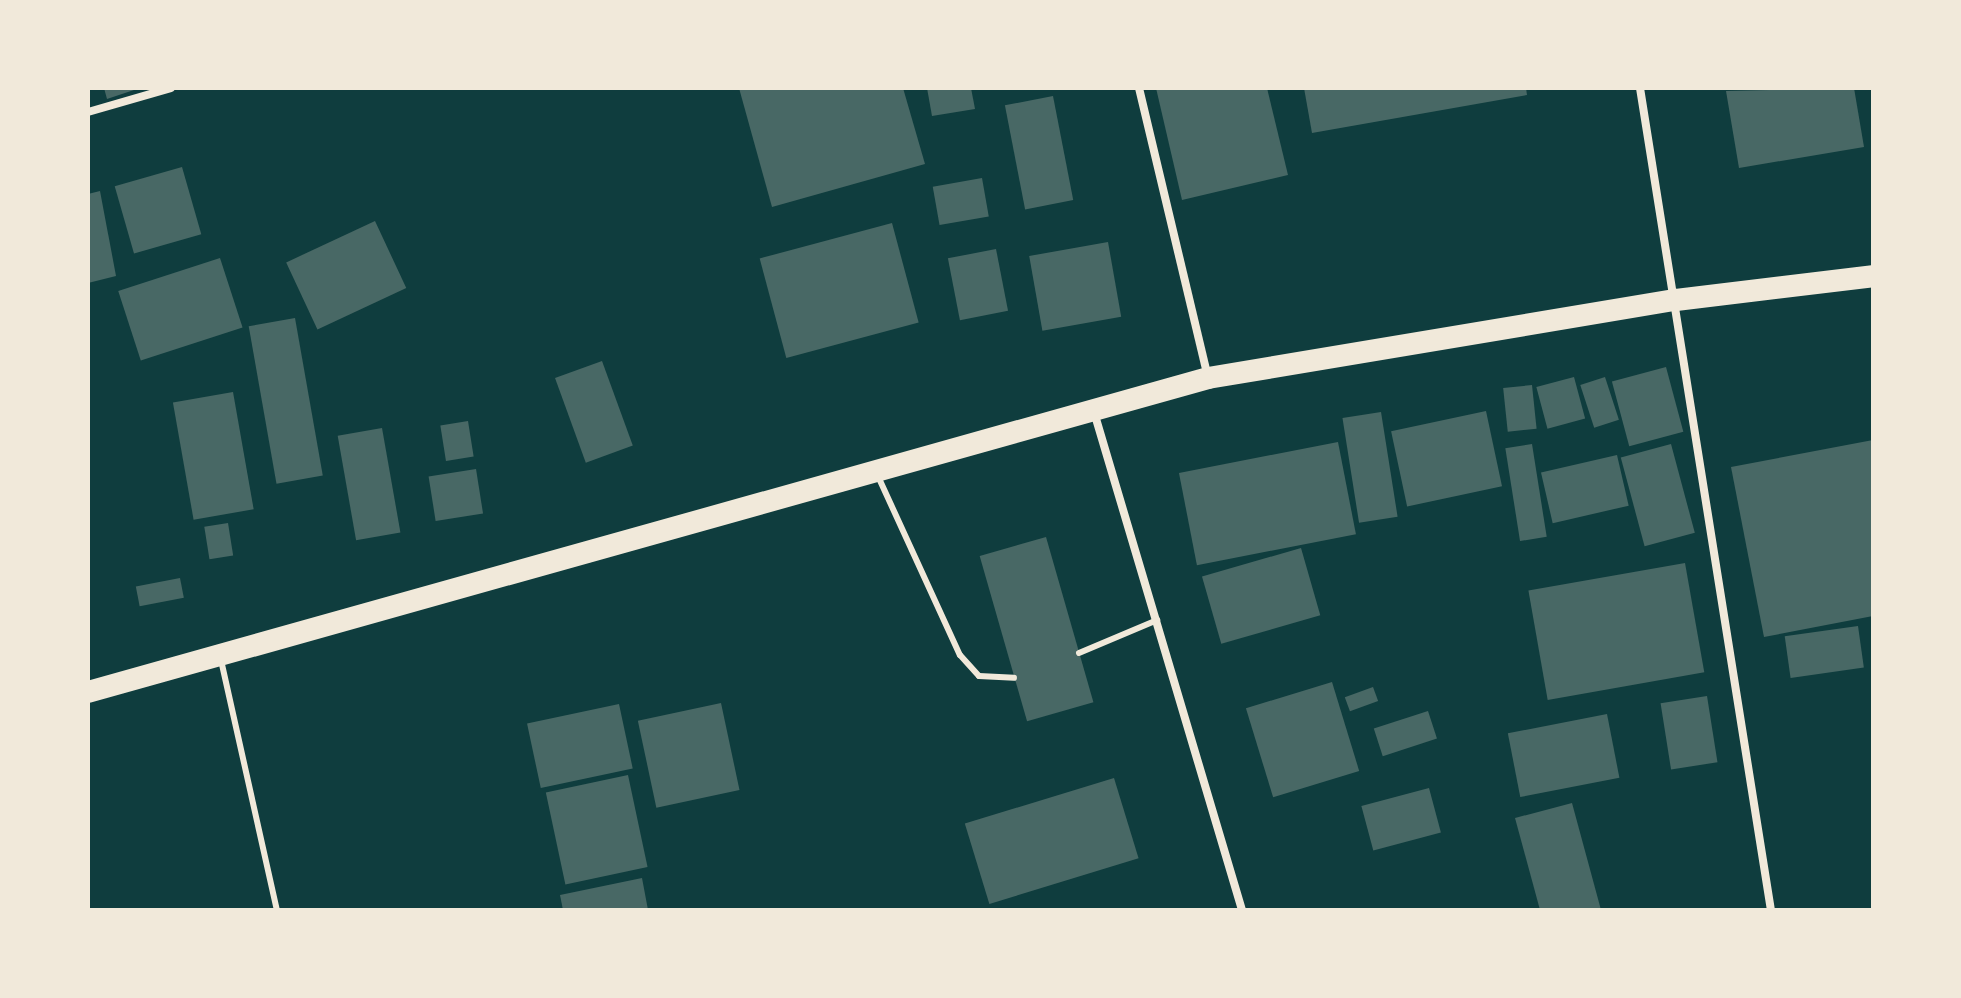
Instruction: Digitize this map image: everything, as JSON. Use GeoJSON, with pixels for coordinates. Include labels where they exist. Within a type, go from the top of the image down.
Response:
{"type":"FeatureCollection","features":[{"type":"Feature","properties":{"kind":"highway"},"geometry":{"type":"LineString","coordinates":[[88,692],[1093,407],[1208,378],[1676,300],[1873,276]]}},
{"type":"Feature","properties":{"kind":"street"},"geometry":{"type":"LineString","coordinates":[[88,112],[171,88]]}},
{"type":"Feature","properties":{"kind":"street"},"geometry":{"type":"LineString","coordinates":[[1139,88],[1208,378]]}},
{"type":"Feature","properties":{"kind":"street"},"geometry":{"type":"LineString","coordinates":[[1640,88],[1771,910]]}},
{"type":"Feature","properties":{"kind":"street"},"geometry":{"type":"LineString","coordinates":[[1093,407],[1242,910]]}},
{"type":"Feature","properties":{"kind":"lane"},"geometry":{"type":"LineString","coordinates":[[876,471],[960,655],[979,676],[1014,678]]}},
{"type":"Feature","properties":{"kind":"lane"},"geometry":{"type":"LineString","coordinates":[[1079,653],[1157,620]]}},
{"type":"Feature","properties":{"kind":"lane"},"geometry":{"type":"LineString","coordinates":[[220,656],[277,910]]}},
{"type":"Feature","properties":{"kind":"building"},"geometry":{"type":"Polygon","coordinates":[[[104,88],[137,88],[137,89],[107,99],[104,88]]]}},
{"type":"Feature","properties":{"kind":"building"},"geometry":{"type":"Polygon","coordinates":[[[739,88],[903,88],[925,164],[772,207],[739,88]]]}},
{"type":"Feature","properties":{"kind":"building"},"geometry":{"type":"Polygon","coordinates":[[[927,88],[971,88],[975,109],[932,116],[927,88]]]}},
{"type":"Feature","properties":{"kind":"building"},"geometry":{"type":"Polygon","coordinates":[[[1156,88],[1267,88],[1288,175],[1182,200],[1156,88]]]}},
{"type":"Feature","properties":{"kind":"building"},"geometry":{"type":"Polygon","coordinates":[[[1304,88],[1526,88],[1527,95],[1312,133],[1304,88]]]}},
{"type":"Feature","properties":{"kind":"building"},"geometry":{"type":"Polygon","coordinates":[[[1854,88],[1864,147],[1739,168],[1726,91],[1854,88]]]}},
{"type":"Feature","properties":{"kind":"building"},"geometry":{"type":"Polygon","coordinates":[[[1053,96],[1073,200],[1025,209],[1005,105],[1053,96]]]}},
{"type":"Feature","properties":{"kind":"building"},"geometry":{"type":"Polygon","coordinates":[[[182,167],[201,234],[134,254],[115,186],[182,167]]]}},
{"type":"Feature","properties":{"kind":"building"},"geometry":{"type":"Polygon","coordinates":[[[982,178],[989,216],[940,225],[933,187],[982,178]]]}},
{"type":"Feature","properties":{"kind":"building"},"geometry":{"type":"Polygon","coordinates":[[[100,191],[116,276],[88,283],[88,194],[100,191]]]}},
{"type":"Feature","properties":{"kind":"building"},"geometry":{"type":"Polygon","coordinates":[[[375,221],[406,288],[317,329],[286,262],[375,221]]]}},
{"type":"Feature","properties":{"kind":"building"},"geometry":{"type":"Polygon","coordinates":[[[892,223],[919,322],[786,358],[760,258],[892,223]]]}},
{"type":"Feature","properties":{"kind":"building"},"geometry":{"type":"Polygon","coordinates":[[[1108,242],[1121,317],[1042,331],[1029,256],[1108,242]]]}},
{"type":"Feature","properties":{"kind":"building"},"geometry":{"type":"Polygon","coordinates":[[[996,249],[1008,311],[960,320],[948,258],[996,249]]]}},
{"type":"Feature","properties":{"kind":"building"},"geometry":{"type":"Polygon","coordinates":[[[220,258],[243,327],[141,360],[118,291],[220,258]]]}},
{"type":"Feature","properties":{"kind":"building"},"geometry":{"type":"Polygon","coordinates":[[[295,318],[323,476],[276,484],[249,326],[295,318]]]}},
{"type":"Feature","properties":{"kind":"building"},"geometry":{"type":"Polygon","coordinates":[[[602,361],[633,446],[586,463],[555,378],[602,361]]]}},
{"type":"Feature","properties":{"kind":"building"},"geometry":{"type":"Polygon","coordinates":[[[1666,367],[1683,432],[1629,446],[1612,381],[1666,367]]]}},
{"type":"Feature","properties":{"kind":"building"},"geometry":{"type":"Polygon","coordinates":[[[1574,377],[1585,419],[1547,429],[1536,387],[1574,377]]]}},
{"type":"Feature","properties":{"kind":"building"},"geometry":{"type":"Polygon","coordinates":[[[1605,377],[1619,420],[1594,428],[1580,385],[1605,377]]]}},
{"type":"Feature","properties":{"kind":"building"},"geometry":{"type":"Polygon","coordinates":[[[1532,385],[1537,429],[1508,432],[1503,388],[1532,385]]]}},
{"type":"Feature","properties":{"kind":"building"},"geometry":{"type":"Polygon","coordinates":[[[233,392],[254,509],[194,520],[173,403],[233,392]]]}},
{"type":"Feature","properties":{"kind":"building"},"geometry":{"type":"Polygon","coordinates":[[[1486,411],[1502,486],[1407,506],[1391,431],[1486,411]]]}},
{"type":"Feature","properties":{"kind":"building"},"geometry":{"type":"Polygon","coordinates":[[[1381,412],[1398,517],[1359,523],[1342,418],[1381,412]]]}},
{"type":"Feature","properties":{"kind":"building"},"geometry":{"type":"Polygon","coordinates":[[[468,421],[474,457],[446,461],[440,425],[468,421]]]}},
{"type":"Feature","properties":{"kind":"building"},"geometry":{"type":"Polygon","coordinates":[[[382,428],[400,532],[356,540],[338,436],[382,428]]]}},
{"type":"Feature","properties":{"kind":"building"},"geometry":{"type":"Polygon","coordinates":[[[1873,440],[1873,616],[1764,637],[1731,467],[1873,440]]]}},
{"type":"Feature","properties":{"kind":"building"},"geometry":{"type":"Polygon","coordinates":[[[1338,442],[1356,534],[1197,565],[1179,473],[1338,442]]]}},
{"type":"Feature","properties":{"kind":"building"},"geometry":{"type":"Polygon","coordinates":[[[1532,444],[1547,537],[1520,541],[1505,448],[1532,444]]]}},
{"type":"Feature","properties":{"kind":"building"},"geometry":{"type":"Polygon","coordinates":[[[1671,444],[1695,533],[1645,546],[1621,457],[1671,444]]]}},
{"type":"Feature","properties":{"kind":"building"},"geometry":{"type":"Polygon","coordinates":[[[1617,455],[1629,506],[1553,523],[1541,473],[1617,455]]]}},
{"type":"Feature","properties":{"kind":"building"},"geometry":{"type":"Polygon","coordinates":[[[476,469],[483,513],[436,521],[429,477],[476,469]]]}},
{"type":"Feature","properties":{"kind":"building"},"geometry":{"type":"Polygon","coordinates":[[[228,523],[233,556],[209,559],[204,527],[228,523]]]}},
{"type":"Feature","properties":{"kind":"building"},"geometry":{"type":"Polygon","coordinates":[[[1046,537],[1093,702],[1027,721],[980,556],[1046,537]]]}},
{"type":"Feature","properties":{"kind":"building"},"geometry":{"type":"Polygon","coordinates":[[[1301,548],[1320,615],[1221,644],[1202,576],[1301,548]]]}},
{"type":"Feature","properties":{"kind":"building"},"geometry":{"type":"Polygon","coordinates":[[[1685,563],[1704,672],[1548,700],[1528,591],[1685,563]]]}},
{"type":"Feature","properties":{"kind":"building"},"geometry":{"type":"Polygon","coordinates":[[[180,578],[184,598],[140,606],[136,587],[180,578]]]}},
{"type":"Feature","properties":{"kind":"building"},"geometry":{"type":"Polygon","coordinates":[[[1858,626],[1864,668],[1791,678],[1785,636],[1858,626]]]}},
{"type":"Feature","properties":{"kind":"building"},"geometry":{"type":"Polygon","coordinates":[[[1332,682],[1359,771],[1273,797],[1246,708],[1332,682]]]}},
{"type":"Feature","properties":{"kind":"building"},"geometry":{"type":"Polygon","coordinates":[[[1373,687],[1378,701],[1350,711],[1345,697],[1373,687]]]}},
{"type":"Feature","properties":{"kind":"building"},"geometry":{"type":"Polygon","coordinates":[[[1707,696],[1717,762],[1671,770],[1661,703],[1707,696]]]}},
{"type":"Feature","properties":{"kind":"building"},"geometry":{"type":"Polygon","coordinates":[[[721,703],[740,790],[656,808],[638,721],[721,703]]]}},
{"type":"Feature","properties":{"kind":"building"},"geometry":{"type":"Polygon","coordinates":[[[619,704],[633,769],[541,788],[527,724],[619,704]]]}},
{"type":"Feature","properties":{"kind":"building"},"geometry":{"type":"Polygon","coordinates":[[[1428,711],[1437,739],[1383,756],[1374,729],[1428,711]]]}},
{"type":"Feature","properties":{"kind":"building"},"geometry":{"type":"Polygon","coordinates":[[[1607,714],[1619,778],[1520,797],[1508,733],[1607,714]]]}},
{"type":"Feature","properties":{"kind":"building"},"geometry":{"type":"Polygon","coordinates":[[[628,775],[648,867],[565,884],[546,792],[628,775]]]}},
{"type":"Feature","properties":{"kind":"building"},"geometry":{"type":"Polygon","coordinates":[[[1114,778],[1139,858],[989,904],[965,824],[1114,778]]]}},
{"type":"Feature","properties":{"kind":"building"},"geometry":{"type":"Polygon","coordinates":[[[1429,788],[1441,832],[1373,851],[1361,806],[1429,788]]]}},
{"type":"Feature","properties":{"kind":"building"},"geometry":{"type":"Polygon","coordinates":[[[1572,803],[1601,910],[1540,910],[1515,818],[1572,803]]]}},
{"type":"Feature","properties":{"kind":"building"},"geometry":{"type":"Polygon","coordinates":[[[642,878],[648,910],[563,910],[560,895],[642,878]]]}}]}
